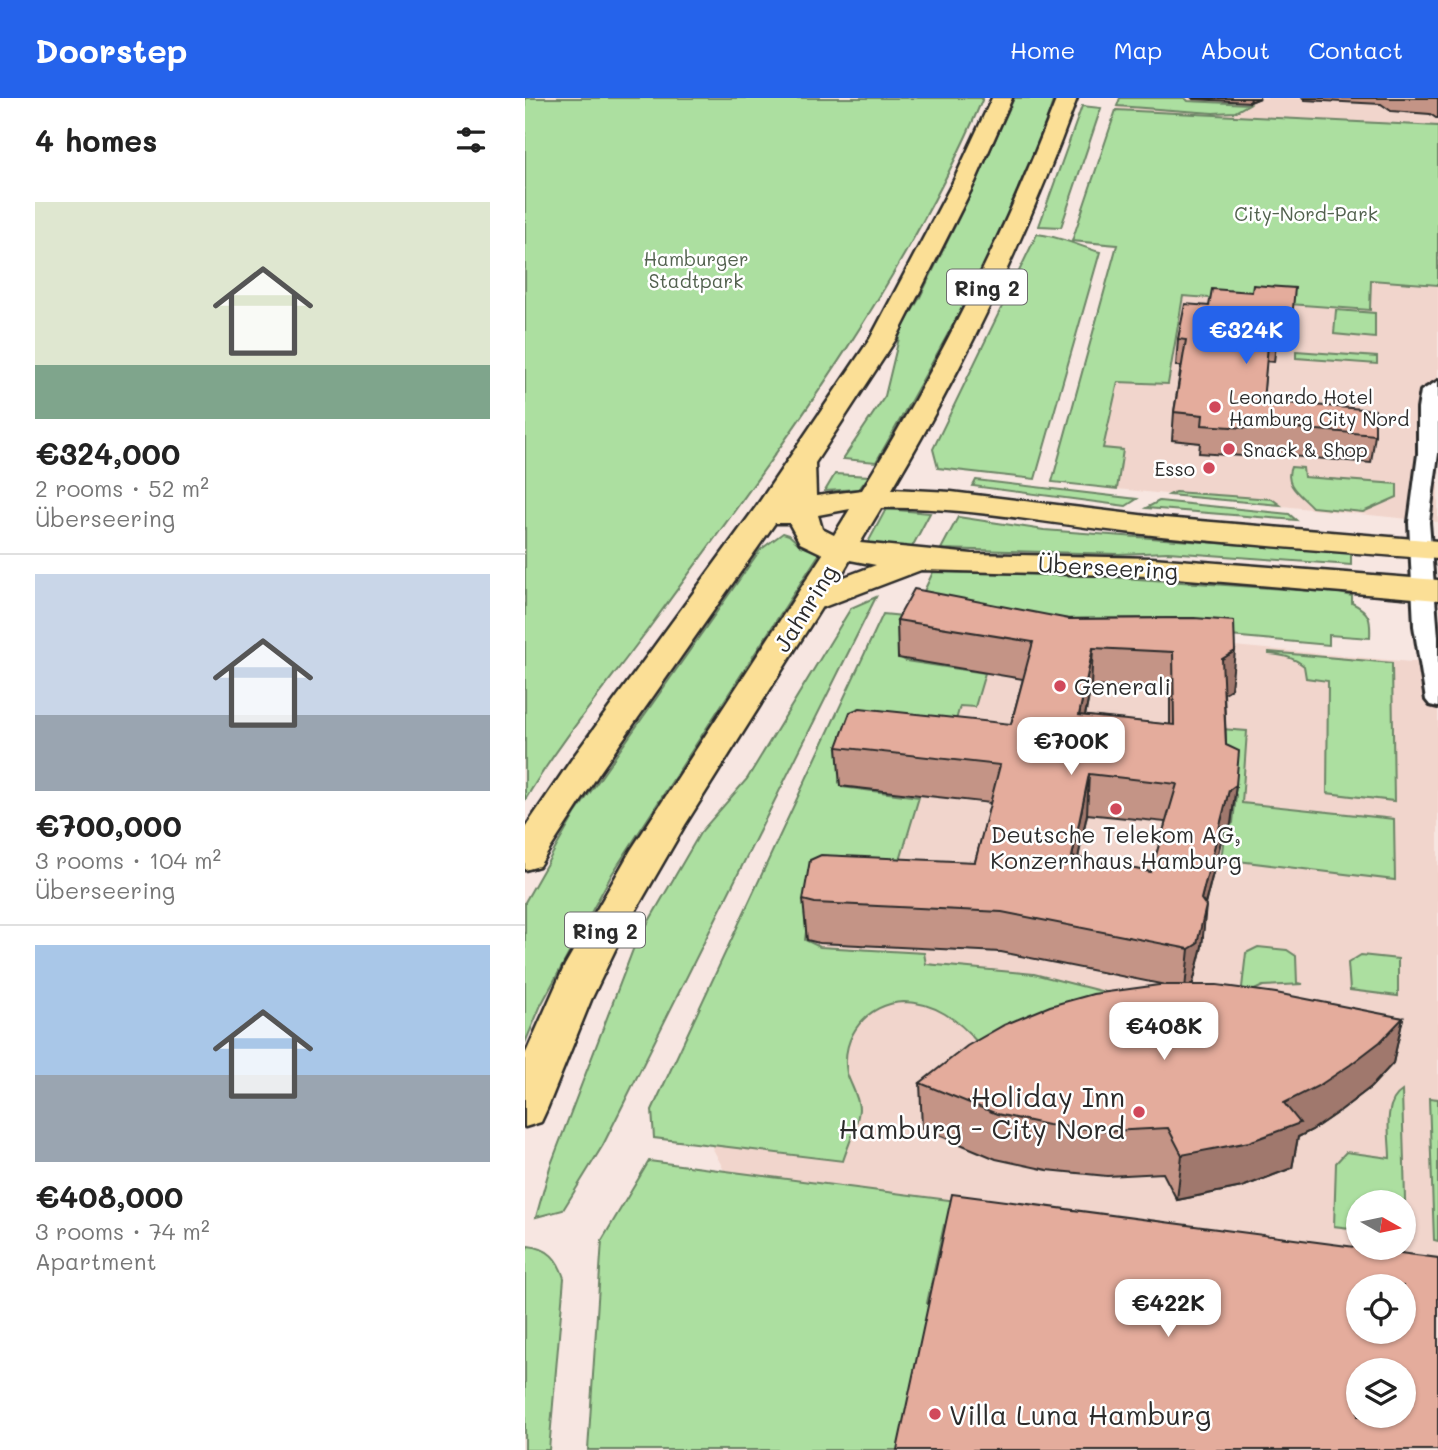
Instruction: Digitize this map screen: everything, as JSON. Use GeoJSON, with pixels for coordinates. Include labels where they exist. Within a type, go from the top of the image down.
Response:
{"type":"FeatureCollection","features":[{"type":"Feature","properties":{"kind":"main road","name":"Ring 2"},"geometry":{"type":"LineString","coordinates":[[525,857],[587,764],[752,536],[883,339],[964,183],[1002,98]]}},
{"type":"Feature","properties":{"kind":"main road","name":"Jahnring"},"geometry":{"type":"LineString","coordinates":[[525,1109],[586,966],[635,876],[841,550],[964,338],[1033,190],[1067,98]]}},
{"type":"Feature","properties":{"kind":"main road","name":"Überseering"},"geometry":{"type":"LineString","coordinates":[[801,464],[804,523],[811,535],[841,550],[917,560],[1151,567],[1430,589]]}},
{"type":"Feature","properties":{"kind":"main road"},"geometry":{"type":"LineString","coordinates":[[890,468],[946,501]]}},
{"type":"Feature","properties":{"kind":"main road","name":"Überseering"},"geometry":{"type":"LineString","coordinates":[[752,536],[766,525],[803,507],[836,500],[871,499],[946,501],[1127,523],[1429,550]]}},
{"type":"Feature","properties":{"kind":"main road"},"geometry":{"type":"LineString","coordinates":[[809,601],[917,560]]}},
{"type":"Feature","properties":{"kind":"street"},"geometry":{"type":"LineString","coordinates":[[1438,386],[1430,391],[1427,403],[1429,454],[1419,513],[1429,550],[1430,589],[1425,626],[1438,700]]}},
{"type":"Feature","properties":{"kind":"street"},"geometry":{"type":"LineString","coordinates":[[1429,454],[1438,480]]}},
{"type":"Feature","properties":{"kind":"shaded area"},"geometry":{"type":"Polygon","coordinates":[[[1119,98],[1438,98],[1438,129],[1116,110],[1119,98]]]}},
{"type":"Feature","properties":{"kind":"shaded area"},"geometry":{"type":"Polygon","coordinates":[[[1371,280],[1438,285],[1438,522],[1117,489],[1123,451],[1103,449],[1118,381],[1168,384],[1183,296],[1370,310],[1371,280]]]}},
{"type":"Feature","properties":{"kind":"shaded area"},"geometry":{"type":"Polygon","coordinates":[[[891,615],[1411,662],[1438,661],[1438,1450],[664,1450],[728,1178],[709,1141],[891,615]]]}},
{"type":"Feature","properties":{"kind":"green space","name":"Hamburger Stadtpark"},"geometry":{"type":"Polygon","coordinates":[[[525,98],[983,98],[951,168],[915,236],[834,368],[746,495],[571,731],[525,800],[525,98]]]}},
{"type":"Feature","properties":{"kind":"green space"},"geometry":{"type":"Polygon","coordinates":[[[1014,98],[1054,98],[1038,145],[998,238],[951,329],[876,462],[843,459],[885,396],[901,330],[974,187],[1014,98]]]}},
{"type":"Feature","properties":{"kind":"green space"},"geometry":{"type":"Polygon","coordinates":[[[1120,98],[1185,98],[1188,101],[1249,104],[1235,112],[1213,113],[1117,106],[1120,98]]]}},
{"type":"Feature","properties":{"kind":"green space"},"geometry":{"type":"Polygon","coordinates":[[[1082,106],[1101,108],[1061,227],[1039,226],[1082,106]]]}},
{"type":"Feature","properties":{"kind":"green space","name":"City-Nord-Park"},"geometry":{"type":"Polygon","coordinates":[[[1116,110],[1438,126],[1438,285],[1371,280],[1370,310],[1183,296],[1168,384],[1118,382],[1103,448],[1123,450],[1117,489],[1052,482],[1117,245],[1072,241],[1116,110]]]}},
{"type":"Feature","properties":{"kind":"green space"},"geometry":{"type":"Polygon","coordinates":[[[1037,234],[1100,252],[1035,479],[938,468],[933,449],[1037,234]]]}},
{"type":"Feature","properties":{"kind":"green space"},"geometry":{"type":"Polygon","coordinates":[[[1336,310],[1375,313],[1375,338],[1334,334],[1336,310]]]}},
{"type":"Feature","properties":{"kind":"green space"},"geometry":{"type":"Polygon","coordinates":[[[1296,351],[1377,357],[1377,364],[1296,358],[1296,351]]]}},
{"type":"Feature","properties":{"kind":"green space"},"geometry":{"type":"Polygon","coordinates":[[[1291,467],[1303,468],[1304,477],[1397,484],[1397,497],[1363,512],[1312,507],[1291,484],[1291,467]]]}},
{"type":"Feature","properties":{"kind":"green space"},"geometry":{"type":"Polygon","coordinates":[[[835,474],[869,476],[859,489],[825,491],[835,474]]]}},
{"type":"Feature","properties":{"kind":"green space"},"geometry":{"type":"Polygon","coordinates":[[[976,480],[1137,499],[1126,506],[973,486],[976,480]]]}},
{"type":"Feature","properties":{"kind":"green space"},"geometry":{"type":"Polygon","coordinates":[[[1175,492],[1272,499],[1280,505],[1169,495],[1175,492]]]}},
{"type":"Feature","properties":{"kind":"green space"},"geometry":{"type":"Polygon","coordinates":[[[1159,501],[1289,514],[1296,520],[1146,508],[1159,501]]]}},
{"type":"Feature","properties":{"kind":"green space"},"geometry":{"type":"Polygon","coordinates":[[[886,509],[930,513],[911,549],[866,546],[886,509]]]}},
{"type":"Feature","properties":{"kind":"green space"},"geometry":{"type":"Polygon","coordinates":[[[958,517],[1044,530],[1351,553],[1351,565],[1168,552],[1119,554],[941,549],[958,517]]]}},
{"type":"Feature","properties":{"kind":"green space"},"geometry":{"type":"Polygon","coordinates":[[[783,533],[801,546],[820,553],[612,874],[541,1005],[525,1043],[525,902],[575,814],[760,550],[783,533]]]}},
{"type":"Feature","properties":{"kind":"green space"},"geometry":{"type":"Polygon","coordinates":[[[933,572],[1094,576],[1340,593],[1352,596],[1352,603],[1366,613],[1370,638],[1329,635],[1329,645],[916,608],[933,572]]]}},
{"type":"Feature","properties":{"kind":"green space"},"geometry":{"type":"Polygon","coordinates":[[[876,597],[603,1145],[563,1210],[536,1217],[550,1167],[634,947],[700,833],[747,779],[851,608],[876,597]]]}},
{"type":"Feature","properties":{"kind":"green space"},"geometry":{"type":"Polygon","coordinates":[[[883,614],[1118,637],[899,652],[901,658],[906,661],[985,673],[975,707],[960,706],[954,727],[851,749],[839,782],[842,787],[919,797],[890,894],[810,901],[805,940],[820,947],[924,953],[926,964],[1034,974],[1144,1002],[977,1042],[954,1020],[925,1005],[904,1002],[879,1008],[859,1024],[848,1047],[847,1073],[859,1109],[843,1161],[654,1138],[652,1110],[883,614]]]}},
{"type":"Feature","properties":{"kind":"green space"},"geometry":{"type":"Polygon","coordinates":[[[1269,652],[1392,663],[1394,801],[1327,793],[1328,681],[1306,678],[1304,666],[1300,663],[1269,652]]]}},
{"type":"Feature","properties":{"kind":"green space"},"geometry":{"type":"Polygon","coordinates":[[[1221,729],[1247,731],[1242,803],[1394,819],[1395,880],[1221,859],[1225,830],[1233,823],[1236,795],[1232,788],[1221,729]]]}},
{"type":"Feature","properties":{"kind":"green space"},"geometry":{"type":"Polygon","coordinates":[[[1258,947],[1287,950],[1296,956],[1297,983],[1303,984],[1263,986],[1241,996],[1246,953],[1258,947]]]}},
{"type":"Feature","properties":{"kind":"green space"},"geometry":{"type":"Polygon","coordinates":[[[1361,955],[1398,959],[1398,996],[1350,990],[1348,963],[1361,955]]]}},
{"type":"Feature","properties":{"kind":"green space"},"geometry":{"type":"Polygon","coordinates":[[[1402,1091],[1405,1190],[1346,1190],[1346,1228],[1334,1226],[1336,1163],[1346,1152],[1390,1158],[1389,1112],[1402,1091]]]}},
{"type":"Feature","properties":{"kind":"green space"},"geometry":{"type":"Polygon","coordinates":[[[1429,1098],[1438,1099],[1438,1241],[1434,1240],[1429,1098]]]}},
{"type":"Feature","properties":{"kind":"green space"},"geometry":{"type":"Polygon","coordinates":[[[649,1161],[1346,1252],[1346,1260],[1396,1260],[1396,1274],[1346,1274],[1346,1279],[944,1225],[927,1303],[939,1305],[908,1450],[588,1450],[602,1240],[649,1161]]]}},
{"type":"Feature","properties":{"kind":"green space"},"geometry":{"type":"Polygon","coordinates":[[[528,1246],[542,1249],[552,1256],[564,1278],[549,1450],[525,1450],[525,1254],[528,1246]]]}},
{"type":"Feature","properties":{"kind":"building"},"geometry":{"type":"Polygon","coordinates":[[[1253,285],[1295,288],[1292,318],[1279,317],[1277,335],[1269,334],[1263,401],[1375,410],[1375,435],[1260,425],[1260,429],[1202,425],[1203,415],[1174,412],[1186,340],[1178,339],[1185,304],[1209,306],[1212,289],[1252,292],[1253,285]]]}},
{"type":"Feature","properties":{"kind":"building"},"geometry":{"type":"Polygon","coordinates":[[[914,589],[1069,619],[1194,618],[1234,621],[1235,651],[1222,659],[1226,745],[1239,751],[1236,785],[1229,790],[1201,899],[1206,906],[1197,944],[1189,949],[1002,912],[815,903],[803,900],[810,860],[821,855],[975,862],[1000,765],[837,747],[850,712],[860,708],[1011,724],[1033,642],[897,620],[914,589]],[[1093,648],[1079,715],[1174,725],[1173,652],[1093,648]],[[1089,774],[1072,857],[1151,872],[1177,784],[1089,774]]]}},
{"type":"Feature","properties":{"kind":"building"},"geometry":{"type":"Polygon","coordinates":[[[1159,985],[1217,985],[1276,993],[1403,1018],[1380,1042],[1350,1065],[1320,1085],[1284,1103],[1300,1123],[1249,1142],[1182,1155],[1168,1128],[1111,1131],[1048,1125],[997,1114],[920,1083],[967,1046],[1004,1025],[1050,1006],[1093,994],[1159,985]]]}},
{"type":"Feature","properties":{"kind":"building"},"geometry":{"type":"Polygon","coordinates":[[[952,1194],[1346,1246],[1346,1260],[1416,1260],[1416,1255],[1438,1258],[1438,1450],[897,1450],[952,1194]]]}},
{"type":"Feature","properties":{"kind":"place","name":"Leonardo Hotel Hamburg City Nord"},"geometry":{"type":"Point","coordinates":[1215,407]}},
{"type":"Feature","properties":{"kind":"place","name":"Snack & Shop"},"geometry":{"type":"Point","coordinates":[1229,449]}},
{"type":"Feature","properties":{"kind":"place","name":"Esso"},"geometry":{"type":"Point","coordinates":[1209,468]}},
{"type":"Feature","properties":{"kind":"place","name":"Generali"},"geometry":{"type":"Point","coordinates":[1060,686]}},
{"type":"Feature","properties":{"kind":"place","name":"Deutsche Telekom AG, Konzernhaus Hamburg"},"geometry":{"type":"Point","coordinates":[1116,809]}},
{"type":"Feature","properties":{"kind":"place","name":"Holiday Inn Hamburg - City Nord"},"geometry":{"type":"Point","coordinates":[1139,1112]}},
{"type":"Feature","properties":{"kind":"place","name":"Villa Luna Hamburg"},"geometry":{"type":"Point","coordinates":[935,1414]}}]}
